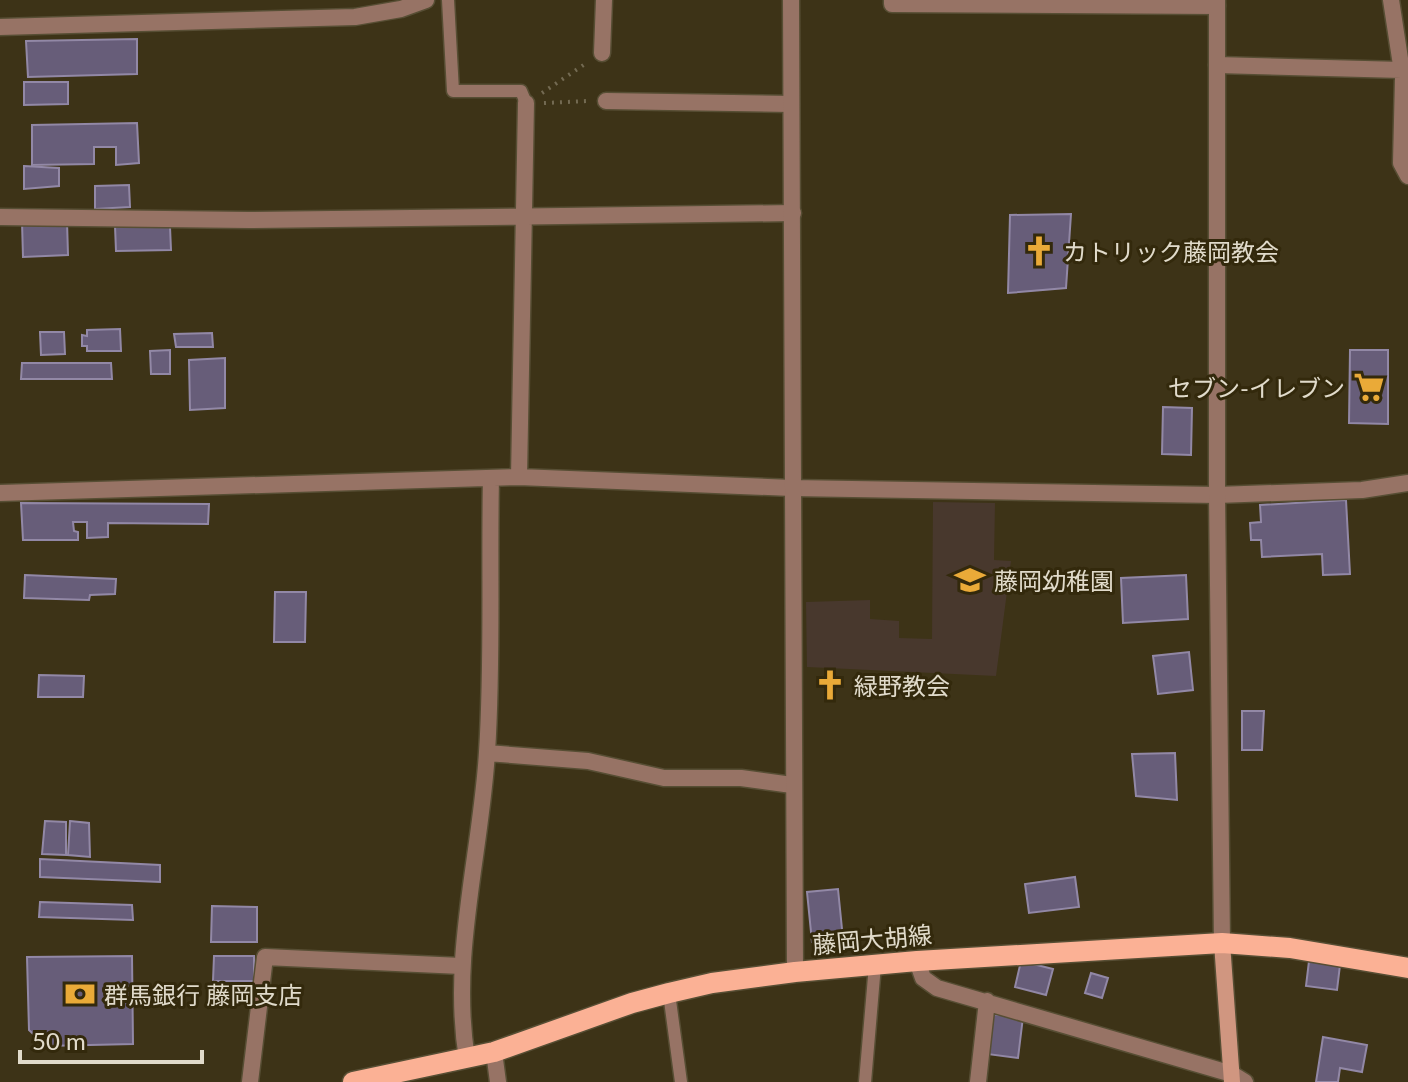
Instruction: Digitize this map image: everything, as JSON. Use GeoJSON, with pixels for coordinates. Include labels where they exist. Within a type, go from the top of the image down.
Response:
{"type":"FeatureCollection","features":[{"type":"Feature","properties":{"kind":"main road","name":"藤岡大胡線"},"geometry":{"type":"LineString","coordinates":[[353,1082],[494,1052],[669,993],[712,983],[795,972],[917,961],[1222,943],[1290,948],[1408,968]]}},
{"type":"Feature","properties":{"kind":"main road"},"geometry":{"type":"LineString","coordinates":[[1222,943],[1236,1079]]}},
{"type":"Feature","properties":{"kind":"street"},"geometry":{"type":"LineString","coordinates":[[0,27],[355,17],[401,9],[426,0]]}},
{"type":"Feature","properties":{"kind":"street"},"geometry":{"type":"LineString","coordinates":[[602,53],[604,0]]}},
{"type":"Feature","properties":{"kind":"street"},"geometry":{"type":"LineString","coordinates":[[791,0],[795,972]]}},
{"type":"Feature","properties":{"kind":"street"},"geometry":{"type":"LineString","coordinates":[[892,0],[892,4],[1217,3],[1217,495],[1222,943]]}},
{"type":"Feature","properties":{"kind":"street"},"geometry":{"type":"LineString","coordinates":[[1391,0],[1402,70],[1401,163],[1408,176]]}},
{"type":"Feature","properties":{"kind":"street"},"geometry":{"type":"LineString","coordinates":[[1217,65],[1402,70]]}},
{"type":"Feature","properties":{"kind":"street"},"geometry":{"type":"LineString","coordinates":[[606,101],[791,104]]}},
{"type":"Feature","properties":{"kind":"street"},"geometry":{"type":"LineString","coordinates":[[519,477],[526,103]]}},
{"type":"Feature","properties":{"kind":"street"},"geometry":{"type":"LineString","coordinates":[[0,217],[248,220],[793,213]]}},
{"type":"Feature","properties":{"kind":"street"},"geometry":{"type":"LineString","coordinates":[[0,493],[519,477],[792,488],[1217,495],[1362,490],[1408,483]]}},
{"type":"Feature","properties":{"kind":"street"},"geometry":{"type":"LineString","coordinates":[[467,1059],[461,1024],[461,966],[487,753],[491,478]]}},
{"type":"Feature","properties":{"kind":"street"},"geometry":{"type":"LineString","coordinates":[[487,753],[588,761],[664,778],[741,778],[792,785]]}},
{"type":"Feature","properties":{"kind":"street"},"geometry":{"type":"LineString","coordinates":[[250,1082],[265,957],[461,966]]}},
{"type":"Feature","properties":{"kind":"street"},"geometry":{"type":"LineString","coordinates":[[917,961],[923,978],[937,988],[1236,1079]]}},
{"type":"Feature","properties":{"kind":"street"},"geometry":{"type":"LineString","coordinates":[[978,1082],[987,1001]]}},
{"type":"Feature","properties":{"kind":"street"},"geometry":{"type":"LineString","coordinates":[[494,1052],[498,1082]]}},
{"type":"Feature","properties":{"kind":"lane"},"geometry":{"type":"LineString","coordinates":[[448,0],[453,91],[521,91],[526,103]]}},
{"type":"Feature","properties":{"kind":"lane"},"geometry":{"type":"LineString","coordinates":[[865,1082],[875,965]]}},
{"type":"Feature","properties":{"kind":"lane"},"geometry":{"type":"LineString","coordinates":[[669,993],[681,1082]]}},
{"type":"Feature","properties":{"kind":"path"},"geometry":{"type":"LineString","coordinates":[[526,103],[602,53]]}},
{"type":"Feature","properties":{"kind":"path"},"geometry":{"type":"LineString","coordinates":[[526,103],[606,101]]}},
{"type":"Feature","properties":{"kind":"shaded area","name":"藤岡幼稚園"},"geometry":{"type":"Polygon","coordinates":[[[933,502],[995,503],[994,560],[1011,561],[996,676],[807,667],[806,602],[870,600],[870,619],[899,621],[899,638],[932,639],[933,502]]]}},
{"type":"Feature","properties":{"kind":"building"},"geometry":{"type":"Polygon","coordinates":[[[137,39],[137,74],[28,77],[26,41],[137,39]]]}},
{"type":"Feature","properties":{"kind":"building"},"geometry":{"type":"Polygon","coordinates":[[[24,82],[68,82],[68,104],[24,105],[24,82]]]}},
{"type":"Feature","properties":{"kind":"building"},"geometry":{"type":"Polygon","coordinates":[[[137,123],[139,163],[116,165],[116,147],[94,147],[94,164],[32,165],[32,125],[137,123]]]}},
{"type":"Feature","properties":{"kind":"building"},"geometry":{"type":"Polygon","coordinates":[[[24,166],[59,168],[59,186],[24,189],[24,166]]]}},
{"type":"Feature","properties":{"kind":"building"},"geometry":{"type":"Polygon","coordinates":[[[129,185],[130,207],[95,209],[95,186],[129,185]]]}},
{"type":"Feature","properties":{"kind":"building","name":"カトリック藤岡教会"},"geometry":{"type":"Polygon","coordinates":[[[1071,214],[1066,288],[1008,293],[1010,215],[1071,214]]]}},
{"type":"Feature","properties":{"kind":"building"},"geometry":{"type":"Polygon","coordinates":[[[67,221],[68,255],[23,257],[22,222],[67,221]]]}},
{"type":"Feature","properties":{"kind":"building"},"geometry":{"type":"Polygon","coordinates":[[[115,226],[170,227],[171,250],[116,251],[115,226]]]}},
{"type":"Feature","properties":{"kind":"building"},"geometry":{"type":"Polygon","coordinates":[[[120,329],[121,351],[87,351],[87,346],[82,346],[82,335],[87,336],[87,330],[120,329]]]}},
{"type":"Feature","properties":{"kind":"building"},"geometry":{"type":"Polygon","coordinates":[[[40,332],[64,332],[65,354],[41,355],[40,332]]]}},
{"type":"Feature","properties":{"kind":"building"},"geometry":{"type":"Polygon","coordinates":[[[212,333],[213,347],[176,347],[174,334],[212,333]]]}},
{"type":"Feature","properties":{"kind":"building"},"geometry":{"type":"Polygon","coordinates":[[[170,350],[170,374],[151,374],[150,351],[170,350]]]}},
{"type":"Feature","properties":{"kind":"building","name":"セブン-イレブン"},"geometry":{"type":"Polygon","coordinates":[[[1350,350],[1388,350],[1388,424],[1349,423],[1350,350]]]}},
{"type":"Feature","properties":{"kind":"building"},"geometry":{"type":"Polygon","coordinates":[[[225,358],[225,408],[190,410],[189,360],[225,358]]]}},
{"type":"Feature","properties":{"kind":"building"},"geometry":{"type":"Polygon","coordinates":[[[22,363],[111,363],[112,379],[21,379],[22,363]]]}},
{"type":"Feature","properties":{"kind":"building"},"geometry":{"type":"Polygon","coordinates":[[[1163,407],[1192,408],[1191,455],[1162,454],[1163,407]]]}},
{"type":"Feature","properties":{"kind":"building"},"geometry":{"type":"Polygon","coordinates":[[[1346,500],[1350,574],[1323,575],[1322,554],[1262,557],[1261,540],[1251,540],[1250,523],[1261,522],[1260,505],[1346,500]]]}},
{"type":"Feature","properties":{"kind":"building"},"geometry":{"type":"Polygon","coordinates":[[[21,503],[209,504],[208,524],[108,523],[108,537],[87,538],[87,522],[73,522],[78,540],[23,540],[21,503]]]}},
{"type":"Feature","properties":{"kind":"building"},"geometry":{"type":"Polygon","coordinates":[[[25,575],[116,579],[115,594],[90,595],[89,600],[24,598],[25,575]]]}},
{"type":"Feature","properties":{"kind":"building"},"geometry":{"type":"Polygon","coordinates":[[[1186,575],[1188,619],[1123,623],[1121,578],[1186,575]]]}},
{"type":"Feature","properties":{"kind":"building"},"geometry":{"type":"Polygon","coordinates":[[[275,592],[306,592],[305,642],[274,642],[275,592]]]}},
{"type":"Feature","properties":{"kind":"building"},"geometry":{"type":"Polygon","coordinates":[[[1189,652],[1193,690],[1158,694],[1153,656],[1189,652]]]}},
{"type":"Feature","properties":{"kind":"building"},"geometry":{"type":"Polygon","coordinates":[[[39,675],[84,676],[83,697],[38,697],[39,675]]]}},
{"type":"Feature","properties":{"kind":"building"},"geometry":{"type":"Polygon","coordinates":[[[1242,711],[1264,711],[1262,750],[1242,750],[1242,711]]]}},
{"type":"Feature","properties":{"kind":"building"},"geometry":{"type":"Polygon","coordinates":[[[1175,753],[1177,800],[1136,796],[1132,754],[1175,753]]]}},
{"type":"Feature","properties":{"kind":"building"},"geometry":{"type":"Polygon","coordinates":[[[45,821],[66,822],[66,855],[42,854],[45,821]]]}},
{"type":"Feature","properties":{"kind":"building"},"geometry":{"type":"Polygon","coordinates":[[[70,821],[89,823],[90,857],[68,855],[70,821]]]}},
{"type":"Feature","properties":{"kind":"building"},"geometry":{"type":"Polygon","coordinates":[[[40,859],[160,865],[160,882],[40,877],[40,859]]]}},
{"type":"Feature","properties":{"kind":"building"},"geometry":{"type":"Polygon","coordinates":[[[1075,877],[1079,907],[1029,913],[1025,884],[1075,877]]]}},
{"type":"Feature","properties":{"kind":"building"},"geometry":{"type":"Polygon","coordinates":[[[838,889],[843,939],[812,942],[807,892],[838,889]]]}},
{"type":"Feature","properties":{"kind":"building"},"geometry":{"type":"Polygon","coordinates":[[[40,902],[132,905],[133,920],[39,917],[40,902]]]}},
{"type":"Feature","properties":{"kind":"building"},"geometry":{"type":"Polygon","coordinates":[[[212,906],[257,907],[257,942],[211,942],[212,906]]]}},
{"type":"Feature","properties":{"kind":"building","name":"群馬銀行 藤岡支店"},"geometry":{"type":"Polygon","coordinates":[[[132,956],[133,1044],[46,1046],[29,1030],[27,957],[132,956]]]}},
{"type":"Feature","properties":{"kind":"building"},"geometry":{"type":"Polygon","coordinates":[[[214,956],[254,956],[254,981],[213,981],[214,956]]]}},
{"type":"Feature","properties":{"kind":"building"},"geometry":{"type":"Polygon","coordinates":[[[1021,961],[1053,969],[1046,995],[1015,987],[1021,961]]]}},
{"type":"Feature","properties":{"kind":"building"},"geometry":{"type":"Polygon","coordinates":[[[1309,961],[1340,965],[1337,990],[1306,986],[1309,961]]]}},
{"type":"Feature","properties":{"kind":"building"},"geometry":{"type":"Polygon","coordinates":[[[1091,973],[1108,978],[1102,998],[1085,993],[1091,973]]]}},
{"type":"Feature","properties":{"kind":"building"},"geometry":{"type":"Polygon","coordinates":[[[991,1014],[1023,1017],[1018,1058],[987,1054],[991,1014]]]}},
{"type":"Feature","properties":{"kind":"building"},"geometry":{"type":"Polygon","coordinates":[[[1323,1037],[1367,1045],[1362,1072],[1340,1068],[1338,1082],[1316,1082],[1323,1037]]]}},
{"type":"Feature","properties":{"kind":"place","name":"カトリック藤岡教会"},"geometry":{"type":"Point","coordinates":[1039,251]}},
{"type":"Feature","properties":{"kind":"place","name":"セブン-イレブン"},"geometry":{"type":"Point","coordinates":[1369,387]}},
{"type":"Feature","properties":{"kind":"place","name":"藤岡幼稚園"},"geometry":{"type":"Point","coordinates":[970,580]}},
{"type":"Feature","properties":{"kind":"place","name":"緑野教会"},"geometry":{"type":"Point","coordinates":[830,685]}},
{"type":"Feature","properties":{"kind":"place","name":"群馬銀行 藤岡支店"},"geometry":{"type":"Point","coordinates":[80,994]}}]}
